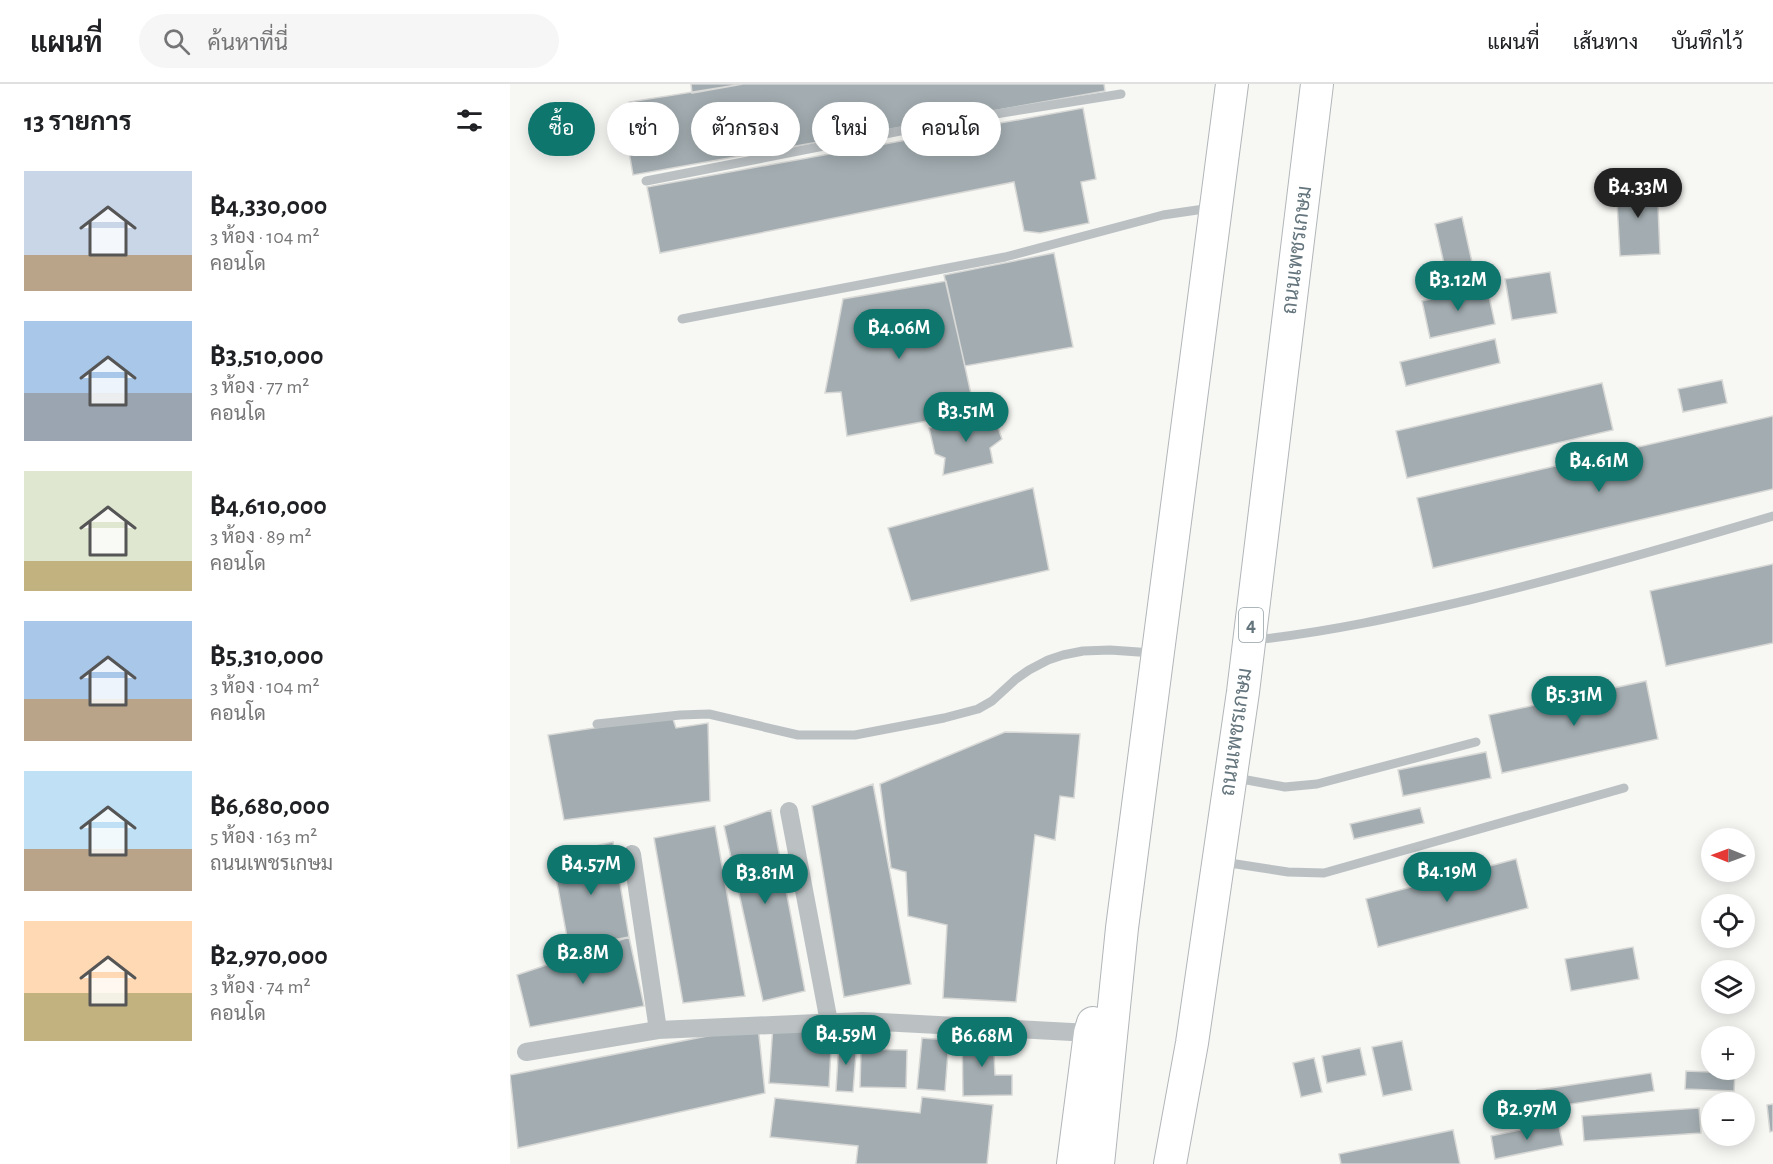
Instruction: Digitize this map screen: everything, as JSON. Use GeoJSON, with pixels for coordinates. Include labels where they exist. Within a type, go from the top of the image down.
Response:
{"type":"FeatureCollection","features":[{"type":"Feature","properties":{"kind":"highway"},"geometry":{"type":"LineString","coordinates":[[1098,1164],[1122,928],[1232,84]]}},
{"type":"Feature","properties":{"kind":"highway","name":"ถนนเพชรเกษม"},"geometry":{"type":"LineString","coordinates":[[1170,1164],[1192,1043],[1249,640],[1317,84]]}},
{"type":"Feature","properties":{"kind":"highway"},"geometry":{"type":"LineString","coordinates":[[1073,1164],[1090,1033],[1122,928]]}},
{"type":"Feature","properties":{"kind":"highway"},"geometry":{"type":"LineString","coordinates":[[1183,1164],[1192,1043]]}},
{"type":"Feature","properties":{"kind":"street"},"geometry":{"type":"LineString","coordinates":[[789,811],[829,1022]]}},
{"type":"Feature","properties":{"kind":"street"},"geometry":{"type":"LineString","coordinates":[[632,854],[658,1030]]}},
{"type":"Feature","properties":{"kind":"street"},"geometry":{"type":"LineString","coordinates":[[526,1052],[658,1030],[862,1020],[1090,1033]]}},
{"type":"Feature","properties":{"kind":"lane"},"geometry":{"type":"LineString","coordinates":[[646,181],[945,122],[1121,94]]}},
{"type":"Feature","properties":{"kind":"lane"},"geometry":{"type":"LineString","coordinates":[[682,319],[1005,257],[1163,215],[1216,208]]}},
{"type":"Feature","properties":{"kind":"lane"},"geometry":{"type":"LineString","coordinates":[[1249,640],[1369,623],[1473,599],[1640,556],[1773,516]]}},
{"type":"Feature","properties":{"kind":"lane"},"geometry":{"type":"LineString","coordinates":[[597,724],[709,714],[798,735],[855,735],[978,709],[992,701],[1029,670],[1063,655],[1083,651],[1110,650],[1159,653]]}},
{"type":"Feature","properties":{"kind":"lane"},"geometry":{"type":"LineString","coordinates":[[1230,777],[1285,787],[1317,784],[1476,741]]}},
{"type":"Feature","properties":{"kind":"lane"},"geometry":{"type":"LineString","coordinates":[[1218,861],[1288,872],[1324,873],[1624,788]]}},
{"type":"Feature","properties":{"kind":"building"},"geometry":{"type":"Polygon","coordinates":[[[691,84],[743,84],[692,93],[691,84]]]}},
{"type":"Feature","properties":{"kind":"building"},"geometry":{"type":"Polygon","coordinates":[[[743,84],[1104,84],[1105,91],[1001,110],[1001,102],[901,102],[901,127],[889,129],[889,102],[812,102],[812,143],[800,145],[800,102],[691,102],[691,156],[740,156],[633,175],[630,156],[679,156],[679,102],[629,102],[743,84]]]}},
{"type":"Feature","properties":{"kind":"building"},"geometry":{"type":"Polygon","coordinates":[[[1083,108],[1096,179],[1081,182],[1089,223],[1040,233],[1024,231],[1014,182],[660,253],[647,187],[818,156],[889,156],[889,143],[901,141],[901,156],[1001,156],[1001,123],[1083,108]]]}},
{"type":"Feature","properties":{"kind":"building"},"geometry":{"type":"Polygon","coordinates":[[[1657,182],[1660,254],[1620,256],[1616,184],[1657,182]]]}},
{"type":"Feature","properties":{"kind":"building"},"geometry":{"type":"Polygon","coordinates":[[[1462,217],[1474,271],[1447,277],[1435,224],[1462,217]]]}},
{"type":"Feature","properties":{"kind":"building"},"geometry":{"type":"Polygon","coordinates":[[[1054,253],[1073,347],[965,366],[944,275],[1054,253]]]}},
{"type":"Feature","properties":{"kind":"building"},"geometry":{"type":"Polygon","coordinates":[[[1550,272],[1557,313],[1512,320],[1505,279],[1550,272]]]}},
{"type":"Feature","properties":{"kind":"building"},"geometry":{"type":"Polygon","coordinates":[[[946,281],[975,412],[847,436],[841,392],[825,393],[843,299],[946,281]]]}},
{"type":"Feature","properties":{"kind":"building"},"geometry":{"type":"Polygon","coordinates":[[[1487,287],[1495,324],[1430,338],[1422,301],[1487,287]]]}},
{"type":"Feature","properties":{"kind":"building"},"geometry":{"type":"Polygon","coordinates":[[[1495,339],[1500,363],[1406,386],[1400,362],[1495,339]]]}},
{"type":"Feature","properties":{"kind":"building"},"geometry":{"type":"Polygon","coordinates":[[[1722,380],[1727,403],[1683,412],[1678,389],[1722,380]]]}},
{"type":"Feature","properties":{"kind":"building"},"geometry":{"type":"Polygon","coordinates":[[[1602,383],[1613,430],[1407,478],[1396,431],[1602,383]]]}},
{"type":"Feature","properties":{"kind":"building"},"geometry":{"type":"Polygon","coordinates":[[[993,413],[1002,439],[990,448],[993,463],[943,475],[945,458],[935,454],[929,428],[993,413]]]}},
{"type":"Feature","properties":{"kind":"building"},"geometry":{"type":"Polygon","coordinates":[[[1773,416],[1773,489],[1433,568],[1417,498],[1773,416]]]}},
{"type":"Feature","properties":{"kind":"building"},"geometry":{"type":"Polygon","coordinates":[[[1033,488],[1049,570],[911,601],[888,528],[1033,488]]]}},
{"type":"Feature","properties":{"kind":"building"},"geometry":{"type":"Polygon","coordinates":[[[1773,564],[1773,643],[1666,666],[1650,591],[1773,564]]]}},
{"type":"Feature","properties":{"kind":"building"},"geometry":{"type":"Polygon","coordinates":[[[1646,681],[1658,739],[1502,773],[1489,715],[1646,681]]]}},
{"type":"Feature","properties":{"kind":"building"},"geometry":{"type":"Polygon","coordinates":[[[672,716],[676,728],[708,723],[710,801],[564,820],[548,735],[672,716]]]}},
{"type":"Feature","properties":{"kind":"building"},"geometry":{"type":"Polygon","coordinates":[[[1005,732],[1080,734],[1074,798],[1060,796],[1055,840],[1035,835],[1016,1002],[943,998],[947,925],[908,916],[906,872],[891,868],[880,784],[1005,732]]]}},
{"type":"Feature","properties":{"kind":"building"},"geometry":{"type":"Polygon","coordinates":[[[1486,752],[1491,778],[1403,796],[1398,770],[1486,752]]]}},
{"type":"Feature","properties":{"kind":"building"},"geometry":{"type":"Polygon","coordinates":[[[873,784],[911,984],[844,997],[812,806],[873,784]]]}},
{"type":"Feature","properties":{"kind":"building"},"geometry":{"type":"Polygon","coordinates":[[[1420,808],[1424,823],[1354,839],[1350,824],[1420,808]]]}},
{"type":"Feature","properties":{"kind":"building"},"geometry":{"type":"Polygon","coordinates":[[[771,810],[805,991],[763,1001],[724,826],[771,810]]]}},
{"type":"Feature","properties":{"kind":"building"},"geometry":{"type":"Polygon","coordinates":[[[715,826],[745,996],[683,1003],[654,838],[715,826]]]}},
{"type":"Feature","properties":{"kind":"building"},"geometry":{"type":"Polygon","coordinates":[[[613,842],[629,937],[569,948],[552,856],[613,842]]]}},
{"type":"Feature","properties":{"kind":"building"},"geometry":{"type":"Polygon","coordinates":[[[1516,859],[1528,908],[1378,947],[1366,899],[1516,859]]]}},
{"type":"Feature","properties":{"kind":"building"},"geometry":{"type":"Polygon","coordinates":[[[629,937],[644,1006],[530,1027],[517,975],[629,937]]]}},
{"type":"Feature","properties":{"kind":"building"},"geometry":{"type":"Polygon","coordinates":[[[1633,947],[1639,979],[1571,991],[1565,959],[1633,947]]]}},
{"type":"Feature","properties":{"kind":"building"},"geometry":{"type":"Polygon","coordinates":[[[773,1025],[832,1029],[829,1087],[769,1083],[773,1025]]]}},
{"type":"Feature","properties":{"kind":"building"},"geometry":{"type":"Polygon","coordinates":[[[758,1026],[765,1093],[518,1148],[510,1075],[758,1026]]]}},
{"type":"Feature","properties":{"kind":"building"},"geometry":{"type":"Polygon","coordinates":[[[993,1033],[995,1075],[1012,1075],[1012,1095],[963,1096],[962,1034],[993,1033]]]}},
{"type":"Feature","properties":{"kind":"building"},"geometry":{"type":"Polygon","coordinates":[[[922,1038],[949,1040],[945,1091],[917,1089],[922,1038]]]}},
{"type":"Feature","properties":{"kind":"building"},"geometry":{"type":"Polygon","coordinates":[[[839,1040],[857,1041],[853,1092],[836,1091],[839,1040]]]}},
{"type":"Feature","properties":{"kind":"building"},"geometry":{"type":"Polygon","coordinates":[[[1402,1041],[1412,1090],[1383,1096],[1372,1047],[1402,1041]]]}},
{"type":"Feature","properties":{"kind":"building"},"geometry":{"type":"Polygon","coordinates":[[[1360,1048],[1366,1075],[1327,1083],[1322,1056],[1360,1048]]]}},
{"type":"Feature","properties":{"kind":"building"},"geometry":{"type":"Polygon","coordinates":[[[861,1049],[907,1050],[906,1088],[860,1087],[861,1049]]]}},
{"type":"Feature","properties":{"kind":"building"},"geometry":{"type":"Polygon","coordinates":[[[1314,1058],[1322,1092],[1301,1097],[1293,1063],[1314,1058]]]}},
{"type":"Feature","properties":{"kind":"building"},"geometry":{"type":"Polygon","coordinates":[[[1686,1071],[1701,1072],[1701,1080],[1735,1080],[1734,1091],[1685,1089],[1686,1071]]]}},
{"type":"Feature","properties":{"kind":"building"},"geometry":{"type":"Polygon","coordinates":[[[1651,1073],[1654,1091],[1540,1109],[1537,1090],[1651,1073]]]}},
{"type":"Feature","properties":{"kind":"building"},"geometry":{"type":"Polygon","coordinates":[[[922,1097],[993,1105],[987,1164],[856,1164],[858,1146],[770,1137],[775,1098],[920,1113],[922,1097]]]}},
{"type":"Feature","properties":{"kind":"building"},"geometry":{"type":"Polygon","coordinates":[[[1773,1104],[1773,1131],[1770,1132],[1767,1105],[1773,1104]]]}},
{"type":"Feature","properties":{"kind":"building"},"geometry":{"type":"Polygon","coordinates":[[[1699,1108],[1701,1133],[1584,1141],[1582,1116],[1699,1108]]]}},
{"type":"Feature","properties":{"kind":"building"},"geometry":{"type":"Polygon","coordinates":[[[1558,1122],[1563,1145],[1495,1159],[1491,1136],[1558,1122]]]}},
{"type":"Feature","properties":{"kind":"building"},"geometry":{"type":"Polygon","coordinates":[[[1453,1130],[1460,1164],[1341,1164],[1339,1154],[1453,1130]]]}}]}
